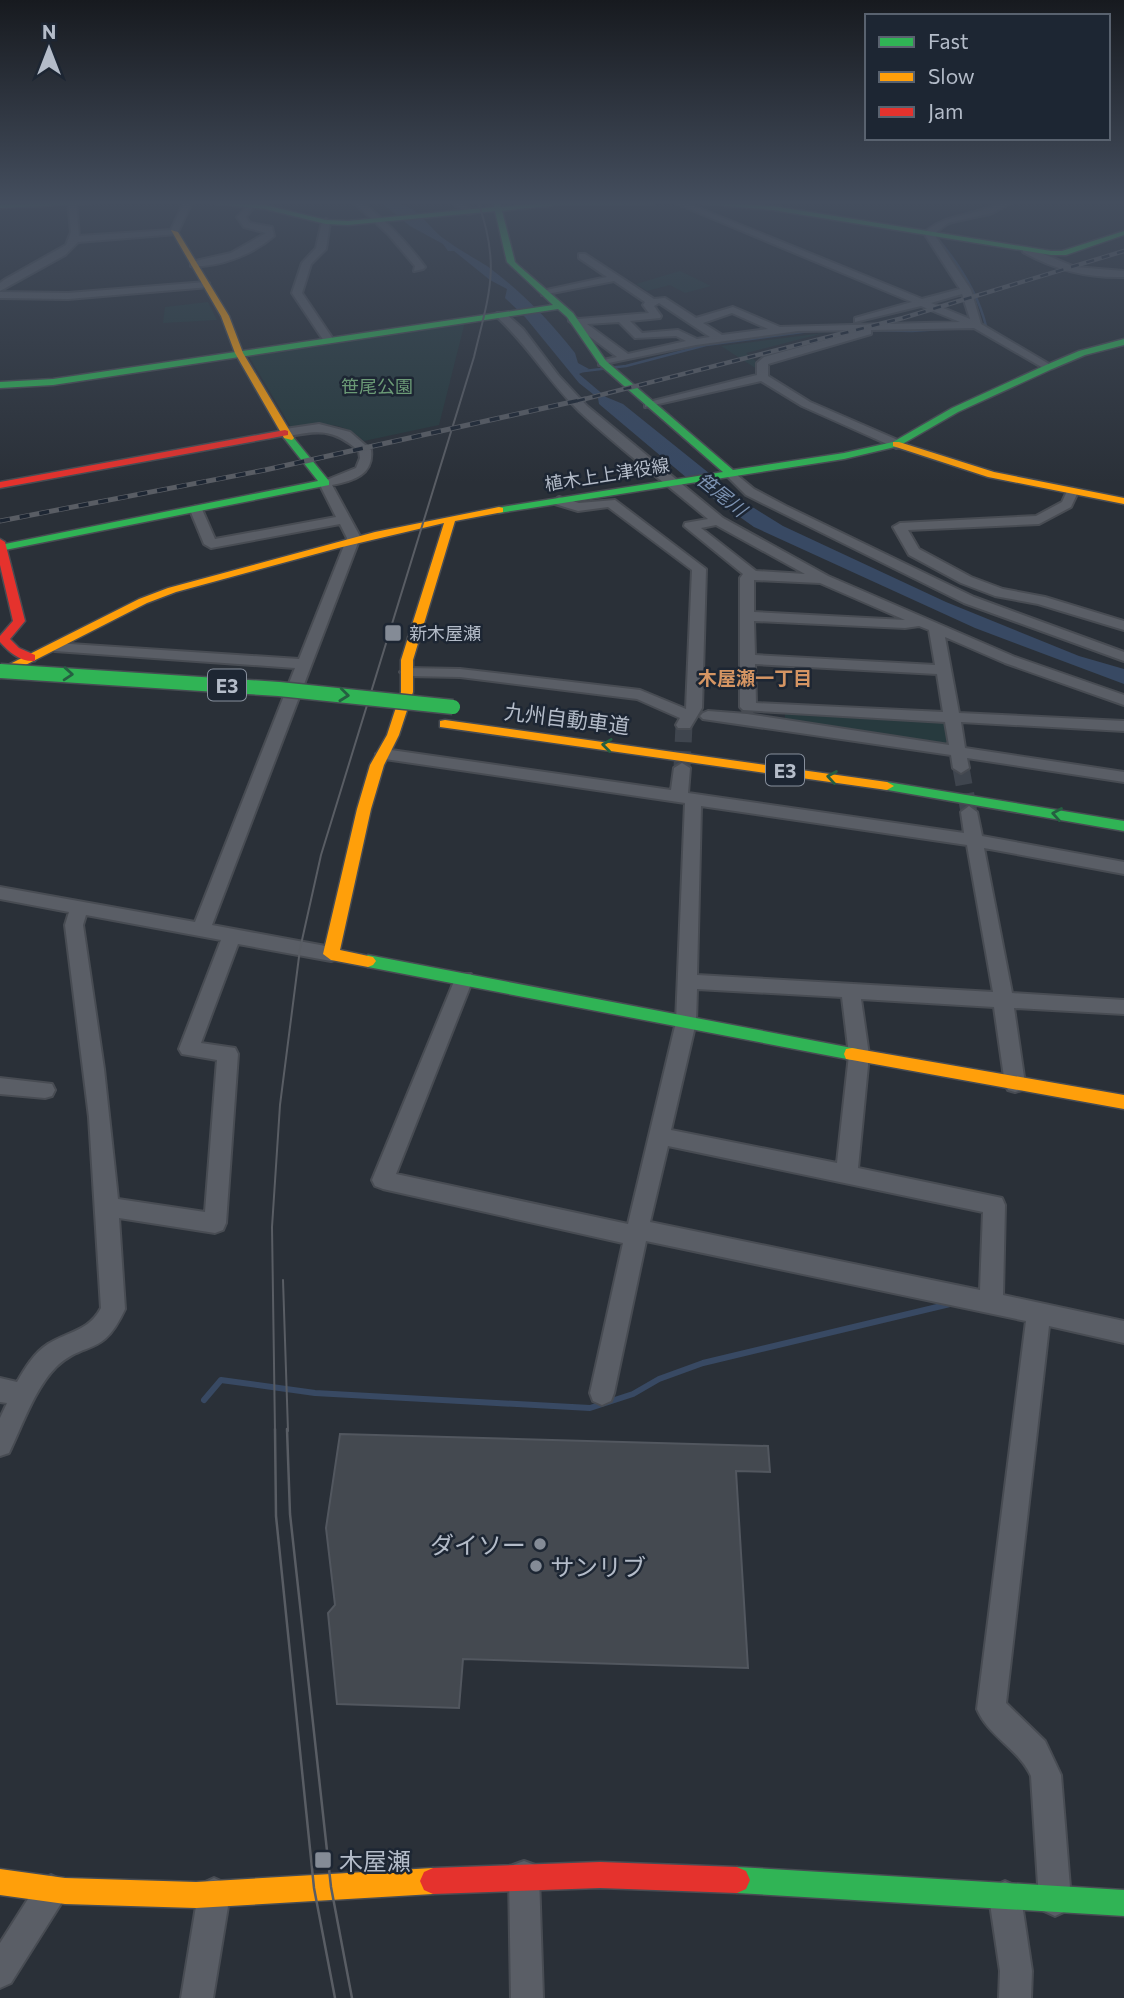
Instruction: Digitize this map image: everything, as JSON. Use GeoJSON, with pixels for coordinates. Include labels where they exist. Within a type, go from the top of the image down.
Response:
{"type":"FeatureCollection","features":[{"type":"Feature","properties":{"kind":"main road"},"geometry":{"type":"LineString","coordinates":[[31,658],[15,651],[2,639],[19,621],[0,546],[325,484],[285,433],[239,353],[225,316],[212,295]]}},
{"type":"Feature","properties":{"kind":"main road","name":"植木上上津役線"},"geometry":{"type":"LineString","coordinates":[[546,295],[561,309],[603,363],[728,475]]}},
{"type":"Feature","properties":{"kind":"main road"},"geometry":{"type":"LineString","coordinates":[[0,386],[53,382],[328,339],[561,309]]}},
{"type":"Feature","properties":{"kind":"main road"},"geometry":{"type":"LineString","coordinates":[[728,475],[844,456],[896,444],[955,410],[1049,367],[1082,353],[1124,342]]}},
{"type":"Feature","properties":{"kind":"main road"},"geometry":{"type":"LineString","coordinates":[[0,485],[285,433]]}},
{"type":"Feature","properties":{"kind":"main road"},"geometry":{"type":"LineString","coordinates":[[896,444],[992,475],[1124,501]]}},
{"type":"Feature","properties":{"kind":"main road","name":"植木上上津役線"},"geometry":{"type":"LineString","coordinates":[[0,672],[143,601],[172,590],[354,540],[450,518],[728,475]]}},
{"type":"Feature","properties":{"kind":"main road"},"geometry":{"type":"LineString","coordinates":[[450,518],[407,660],[407,692],[384,754],[377,765],[364,809],[331,954],[859,1055],[1124,1102]]}},
{"type":"Feature","properties":{"kind":"main road","name":"E3"},"geometry":{"type":"LineString","coordinates":[[0,672],[279,688],[460,707]]}},
{"type":"Feature","properties":{"kind":"main road","name":"E3"},"geometry":{"type":"LineString","coordinates":[[0,686],[197,698],[338,712]]}},
{"type":"Feature","properties":{"kind":"main road","name":"九州自動車道"},"geometry":{"type":"LineString","coordinates":[[378,716],[669,752],[918,790],[1124,826]]}},
{"type":"Feature","properties":{"kind":"main road"},"geometry":{"type":"LineString","coordinates":[[0,1882],[51,1891],[139,1896],[524,1876],[713,1879],[1124,1903]]}},
{"type":"Feature","properties":{"kind":"street"},"geometry":{"type":"LineString","coordinates":[[16,295],[78,295]]}},
{"type":"Feature","properties":{"kind":"street"},"geometry":{"type":"LineString","coordinates":[[299,295],[328,339]]}},
{"type":"Feature","properties":{"kind":"street"},"geometry":{"type":"LineString","coordinates":[[561,309],[585,295]]}},
{"type":"Feature","properties":{"kind":"street"},"geometry":{"type":"LineString","coordinates":[[642,295],[652,302]]}},
{"type":"Feature","properties":{"kind":"street"},"geometry":{"type":"LineString","coordinates":[[903,295],[976,325],[1049,367]]}},
{"type":"Feature","properties":{"kind":"street"},"geometry":{"type":"LineString","coordinates":[[843,325],[948,295]]}},
{"type":"Feature","properties":{"kind":"street"},"geometry":{"type":"LineString","coordinates":[[967,295],[976,325]]}},
{"type":"Feature","properties":{"kind":"street"},"geometry":{"type":"LineString","coordinates":[[561,309],[623,320],[656,316],[648,305],[661,300],[719,338]]}},
{"type":"Feature","properties":{"kind":"street"},"geometry":{"type":"LineString","coordinates":[[561,309],[626,358]]}},
{"type":"Feature","properties":{"kind":"street"},"geometry":{"type":"LineString","coordinates":[[695,322],[733,310],[778,330]]}},
{"type":"Feature","properties":{"kind":"street"},"geometry":{"type":"LineString","coordinates":[[503,315],[532,346],[565,390],[677,483],[718,521],[823,579],[1010,660],[1124,700]]}},
{"type":"Feature","properties":{"kind":"street"},"geometry":{"type":"LineString","coordinates":[[623,320],[639,336],[678,333],[696,342]]}},
{"type":"Feature","properties":{"kind":"street"},"geometry":{"type":"LineString","coordinates":[[603,363],[696,342],[778,330],[843,325],[976,325]]}},
{"type":"Feature","properties":{"kind":"street"},"geometry":{"type":"LineString","coordinates":[[763,377],[762,363],[768,359],[888,327]]}},
{"type":"Feature","properties":{"kind":"street"},"geometry":{"type":"LineString","coordinates":[[649,405],[763,377],[806,404],[896,444]]}},
{"type":"Feature","properties":{"kind":"street"},"geometry":{"type":"LineString","coordinates":[[201,929],[354,540],[325,484],[355,476],[365,463],[365,450],[343,431],[310,429],[285,433]]}},
{"type":"Feature","properties":{"kind":"street"},"geometry":{"type":"LineString","coordinates":[[728,475],[750,492],[781,509],[1017,620],[1124,657]]}},
{"type":"Feature","properties":{"kind":"street"},"geometry":{"type":"LineString","coordinates":[[1072,492],[1067,504],[1039,520],[900,527],[914,552],[966,580],[1000,593],[1040,600],[1124,625]]}},
{"type":"Feature","properties":{"kind":"street"},"geometry":{"type":"LineString","coordinates":[[407,672],[460,673],[640,695],[685,729],[694,708],[699,569],[611,502],[578,507],[559,501]]}},
{"type":"Feature","properties":{"kind":"street"},"geometry":{"type":"LineString","coordinates":[[196,510],[211,544],[344,519]]}},
{"type":"Feature","properties":{"kind":"street"},"geometry":{"type":"LineString","coordinates":[[718,521],[690,526],[751,574],[758,577],[823,579]]}},
{"type":"Feature","properties":{"kind":"street"},"geometry":{"type":"LineString","coordinates":[[892,562],[914,552]]}},
{"type":"Feature","properties":{"kind":"street"},"geometry":{"type":"LineString","coordinates":[[747,713],[747,578],[751,574]]}},
{"type":"Feature","properties":{"kind":"street"},"geometry":{"type":"LineString","coordinates":[[747,616],[905,624],[920,621]]}},
{"type":"Feature","properties":{"kind":"street"},"geometry":{"type":"LineString","coordinates":[[936,628],[953,717],[958,770]]}},
{"type":"Feature","properties":{"kind":"street"},"geometry":{"type":"LineString","coordinates":[[55,646],[305,664]]}},
{"type":"Feature","properties":{"kind":"street"},"geometry":{"type":"LineString","coordinates":[[747,659],[944,670]]}},
{"type":"Feature","properties":{"kind":"street"},"geometry":{"type":"LineString","coordinates":[[747,713],[958,770],[1124,778]]}},
{"type":"Feature","properties":{"kind":"street"},"geometry":{"type":"LineString","coordinates":[[708,716],[747,713],[953,717],[1124,726]]}},
{"type":"Feature","properties":{"kind":"street"},"geometry":{"type":"LineString","coordinates":[[384,754],[975,840],[1124,868]]}},
{"type":"Feature","properties":{"kind":"street"},"geometry":{"type":"LineString","coordinates":[[602,1393],[636,1233],[687,1022],[686,797],[682,768]]}},
{"type":"Feature","properties":{"kind":"street"},"geometry":{"type":"LineString","coordinates":[[970,812],[1015,1084]]}},
{"type":"Feature","properties":{"kind":"street"},"geometry":{"type":"LineString","coordinates":[[0,893],[331,954]]}},
{"type":"Feature","properties":{"kind":"street"},"geometry":{"type":"LineString","coordinates":[[0,1444],[44,1363],[56,1352],[96,1336],[107,1324],[113,1309],[109,1207],[91,1026],[75,925],[75,918],[81,907]]}},
{"type":"Feature","properties":{"kind":"street"},"geometry":{"type":"LineString","coordinates":[[109,1207],[215,1223],[228,1054],[189,1049],[232,935]]}},
{"type":"Feature","properties":{"kind":"street"},"geometry":{"type":"LineString","coordinates":[[464,979],[383,1180],[1124,1332]]}},
{"type":"Feature","properties":{"kind":"street"},"geometry":{"type":"LineString","coordinates":[[688,981],[1003,1002],[1124,1007]]}},
{"type":"Feature","properties":{"kind":"street"},"geometry":{"type":"LineString","coordinates":[[846,1175],[859,1055],[851,992]]}},
{"type":"Feature","properties":{"kind":"street"},"geometry":{"type":"LineString","coordinates":[[0,1086],[45,1090]]}},
{"type":"Feature","properties":{"kind":"street"},"geometry":{"type":"LineString","coordinates":[[659,1136],[994,1205],[991,1303]]}},
{"type":"Feature","properties":{"kind":"street"},"geometry":{"type":"LineString","coordinates":[[1039,1313],[991,1709],[1035,1751],[1046,1775],[1055,1900]]}},
{"type":"Feature","properties":{"kind":"street"},"geometry":{"type":"LineString","coordinates":[[0,1390],[25,1396]]}},
{"type":"Feature","properties":{"kind":"street"},"geometry":{"type":"LineString","coordinates":[[524,1876],[527,1998]]}},
{"type":"Feature","properties":{"kind":"street"},"geometry":{"type":"LineString","coordinates":[[0,1972],[51,1891]]}},
{"type":"Feature","properties":{"kind":"street"},"geometry":{"type":"LineString","coordinates":[[197,1998],[214,1893]]}},
{"type":"Feature","properties":{"kind":"street"},"geometry":{"type":"LineString","coordinates":[[1005,1897],[1016,1971],[1015,1998]]}},
{"type":"Feature","properties":{"kind":"green space"},"geometry":{"type":"Polygon","coordinates":[[[208,302],[217,320],[163,323],[165,307],[208,302]]]}},
{"type":"Feature","properties":{"kind":"green space","name":"笹尾公園"},"geometry":{"type":"Polygon","coordinates":[[[465,322],[439,425],[364,441],[339,426],[313,425],[292,429],[248,355],[465,322]]]}},
{"type":"Feature","properties":{"kind":"green space"},"geometry":{"type":"Polygon","coordinates":[[[824,333],[746,353],[758,363],[757,369],[721,346],[824,333]]]}},
{"type":"Feature","properties":{"kind":"green space"},"geometry":{"type":"Polygon","coordinates":[[[785,712],[944,721],[949,747],[785,721],[785,712]]]}},
{"type":"Feature","properties":{"kind":"water","name":"笹尾川"},"geometry":{"type":"Polygon","coordinates":[[[506,295],[521,295],[555,329],[575,353],[578,363],[589,369],[579,374],[606,397],[623,404],[735,494],[732,497],[737,503],[754,508],[783,526],[946,602],[1079,656],[1124,669],[1124,684],[975,628],[754,527],[700,489],[599,404],[598,398],[579,383],[525,317],[505,298],[506,295]]]}},
{"type":"Feature","properties":{"kind":"building","name":"サンリブ"},"geometry":{"type":"Polygon","coordinates":[[[340,1434],[768,1446],[770,1472],[736,1471],[748,1668],[463,1659],[459,1708],[337,1704],[328,1613],[335,1605],[326,1528],[340,1434]]]}},
{"type":"Feature","properties":{"kind":"waterway"},"geometry":{"type":"LineString","coordinates":[[866,330],[912,331],[986,326],[975,295]]}},
{"type":"Feature","properties":{"kind":"waterway"},"geometry":{"type":"LineString","coordinates":[[576,372],[626,366],[706,345],[817,330]]}},
{"type":"Feature","properties":{"kind":"waterway"},"geometry":{"type":"LineString","coordinates":[[204,1400],[221,1380],[315,1393],[590,1408],[633,1394],[659,1379],[703,1363],[954,1303]]}},
{"type":"Feature","properties":{"kind":"tunnel"},"geometry":{"type":"LineString","coordinates":[[682,768],[684,725]]}},
{"type":"Feature","properties":{"kind":"tunnel"},"geometry":{"type":"LineString","coordinates":[[961,768],[969,812]]}},
{"type":"Feature","properties":{"kind":"tram line"},"geometry":{"type":"LineString","coordinates":[[275,1431],[272,1227],[280,1105],[300,949],[321,855],[474,357],[488,295]]}},
{"type":"Feature","properties":{"kind":"tram line"},"geometry":{"type":"LineString","coordinates":[[283,1280],[288,1431]]}},
{"type":"Feature","properties":{"kind":"tram line"},"geometry":{"type":"LineString","coordinates":[[275,1429],[276,1516],[314,1888],[335,1998]]}},
{"type":"Feature","properties":{"kind":"tram line"},"geometry":{"type":"LineString","coordinates":[[287,1429],[290,1514],[331,1887],[352,1998]]}},
{"type":"Feature","properties":{"kind":"railway"},"geometry":{"type":"LineString","coordinates":[[584,399],[903,318],[978,295]]}},
{"type":"Feature","properties":{"kind":"railway"},"geometry":{"type":"LineString","coordinates":[[0,521],[265,470],[584,399]]}},
{"type":"Feature","properties":{"kind":"railway"},"geometry":{"type":"LineString","coordinates":[[577,401],[584,399]]}},
{"type":"Feature","properties":{"kind":"traffic: fast"},"geometry":{"type":"LineString","coordinates":[[547,295],[570,315],[603,363],[731,474]]}},
{"type":"Feature","properties":{"kind":"traffic: fast"},"geometry":{"type":"LineString","coordinates":[[0,385],[53,382],[560,306]]}},
{"type":"Feature","properties":{"kind":"traffic: fast"},"geometry":{"type":"LineString","coordinates":[[499,510],[844,456],[896,444],[955,410],[1049,367],[1082,353],[1124,342]]}},
{"type":"Feature","properties":{"kind":"traffic: fast"},"geometry":{"type":"LineString","coordinates":[[0,548],[325,483],[289,438]]}},
{"type":"Feature","properties":{"kind":"traffic: fast"},"geometry":{"type":"LineString","coordinates":[[0,671],[279,689],[453,707]]}},
{"type":"Feature","properties":{"kind":"traffic: fast"},"geometry":{"type":"LineString","coordinates":[[887,786],[1124,826]]}},
{"type":"Feature","properties":{"kind":"traffic: fast"},"geometry":{"type":"LineString","coordinates":[[368,961],[852,1054]]}},
{"type":"Feature","properties":{"kind":"traffic: fast"},"geometry":{"type":"LineString","coordinates":[[737,1880],[1124,1903]]}},
{"type":"Feature","properties":{"kind":"traffic: slow"},"geometry":{"type":"LineString","coordinates":[[212,295],[225,316],[239,353],[289,438]]}},
{"type":"Feature","properties":{"kind":"traffic: slow"},"geometry":{"type":"LineString","coordinates":[[896,444],[992,475],[1124,501]]}},
{"type":"Feature","properties":{"kind":"traffic: slow"},"geometry":{"type":"LineString","coordinates":[[0,674],[143,601],[172,590],[375,536],[499,510]]}},
{"type":"Feature","properties":{"kind":"traffic: slow"},"geometry":{"type":"LineString","coordinates":[[368,961],[331,954],[364,809],[377,765],[393,735],[407,692],[407,660],[451,518]]}},
{"type":"Feature","properties":{"kind":"traffic: slow"},"geometry":{"type":"LineString","coordinates":[[445,724],[887,786]]}},
{"type":"Feature","properties":{"kind":"traffic: slow"},"geometry":{"type":"LineString","coordinates":[[852,1054],[1124,1102]]}},
{"type":"Feature","properties":{"kind":"traffic: slow"},"geometry":{"type":"LineString","coordinates":[[0,1882],[65,1891],[196,1895],[433,1881]]}},
{"type":"Feature","properties":{"kind":"traffic: jam"},"geometry":{"type":"LineString","coordinates":[[0,485],[285,433]]}},
{"type":"Feature","properties":{"kind":"traffic: jam"},"geometry":{"type":"LineString","coordinates":[[0,542],[19,621],[4,639],[15,651],[31,658]]}},
{"type":"Feature","properties":{"kind":"traffic: jam"},"geometry":{"type":"LineString","coordinates":[[433,1881],[600,1875],[737,1880]]}},
{"type":"Feature","properties":{"kind":"place","name":"新木屋瀬"},"geometry":{"type":"Point","coordinates":[393,633]}},
{"type":"Feature","properties":{"kind":"place","name":"ダイソー"},"geometry":{"type":"Point","coordinates":[540,1544]}},
{"type":"Feature","properties":{"kind":"place","name":"サンリブ"},"geometry":{"type":"Point","coordinates":[536,1566]}},
{"type":"Feature","properties":{"kind":"place","name":"木屋瀬"},"geometry":{"type":"Point","coordinates":[323,1860]}},
{"type":"Feature","properties":{"kind":"district","name":"木屋瀬一丁目"},"geometry":{"type":"Point","coordinates":[755,677]}}]}
